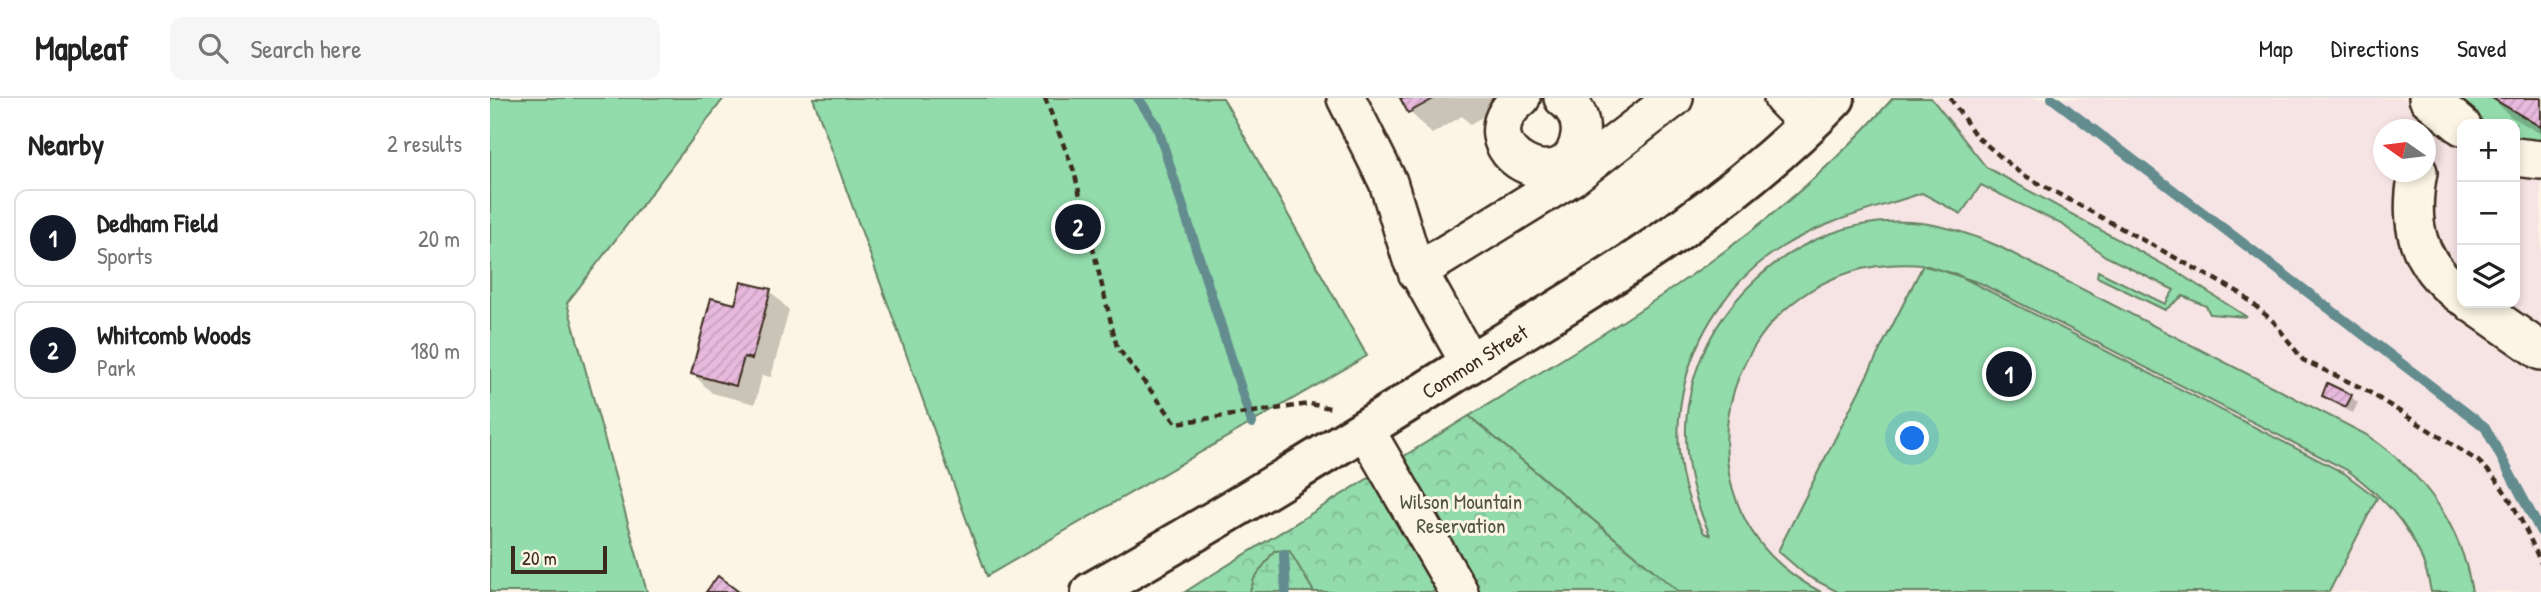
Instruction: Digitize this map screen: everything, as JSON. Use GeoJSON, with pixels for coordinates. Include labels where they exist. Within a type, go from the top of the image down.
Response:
{"type":"FeatureCollection","features":[{"type":"Feature","properties":{"kind":"main road","name":"Common Street"},"geometry":{"type":"LineString","coordinates":[[1091,592],[1366,431],[1632,265],[1752,177],[1809,107]]}},
{"type":"Feature","properties":{"kind":"lane"},"geometry":{"type":"LineString","coordinates":[[1346,98],[1388,182],[1418,272],[1471,364]]}},
{"type":"Feature","properties":{"kind":"lane"},"geometry":{"type":"LineString","coordinates":[[1521,98],[1506,115],[1503,128],[1509,153],[1530,169],[1572,167]]}},
{"type":"Feature","properties":{"kind":"lane"},"geometry":{"type":"LineString","coordinates":[[1563,98],[1578,114],[1581,127],[1572,167]]}},
{"type":"Feature","properties":{"kind":"lane"},"geometry":{"type":"LineString","coordinates":[[1418,272],[1674,98]]}},
{"type":"Feature","properties":{"kind":"lane"},"geometry":{"type":"LineString","coordinates":[[2425,98],[2457,122]]}},
{"type":"Feature","properties":{"kind":"lane"},"geometry":{"type":"LineString","coordinates":[[2424,119],[2425,98]]}},
{"type":"Feature","properties":{"kind":"lane"},"geometry":{"type":"LineString","coordinates":[[2520,158],[2541,160]]}},
{"type":"Feature","properties":{"kind":"lane"},"geometry":{"type":"LineString","coordinates":[[2416,182],[2412,211],[2418,243],[2425,257],[2457,291]]}},
{"type":"Feature","properties":{"kind":"lane"},"geometry":{"type":"LineString","coordinates":[[2479,308],[2541,351]]}},
{"type":"Feature","properties":{"kind":"lane"},"geometry":{"type":"LineString","coordinates":[[1366,431],[1459,592]]}},
{"type":"Feature","properties":{"kind":"path"},"geometry":{"type":"LineString","coordinates":[[1045,98],[1074,171],[1117,347],[1176,423],[1310,404],[1332,409],[1366,431]]}},
{"type":"Feature","properties":{"kind":"path"},"geometry":{"type":"LineString","coordinates":[[1950,98],[1975,135],[2020,173],[2240,293],[2274,322],[2303,360],[2373,394],[2478,461],[2490,471],[2513,503],[2541,563]]}},
{"type":"Feature","properties":{"kind":"shaded area"},"geometry":{"type":"Polygon","coordinates":[[[1893,98],[2541,98],[2541,592],[1679,592],[1655,302],[1780,211],[1840,155],[1893,98]]]}},
{"type":"Feature","properties":{"kind":"green space"},"geometry":{"type":"Polygon","coordinates":[[[490,98],[724,98],[567,303],[647,592],[490,592],[490,98]]]}},
{"type":"Feature","properties":{"kind":"green space"},"geometry":{"type":"Polygon","coordinates":[[[813,98],[1223,98],[1367,356],[987,576],[813,98]]]}},
{"type":"Feature","properties":{"kind":"green space"},"geometry":{"type":"Polygon","coordinates":[[[1893,98],[1931,98],[1986,167],[2177,272],[2247,317],[2210,314],[2206,306],[2183,296],[2165,310],[2097,277],[2098,271],[2165,304],[2174,290],[2105,256],[2063,225],[1981,185],[1961,214],[1922,193],[1832,223],[1782,247],[1749,272],[1722,303],[1701,338],[1687,375],[1679,415],[1679,455],[1687,495],[1704,533],[1710,535],[1692,482],[1686,426],[1692,384],[1707,345],[1729,309],[1757,278],[1791,253],[1828,234],[1869,224],[1911,222],[1956,230],[1998,246],[2365,434],[2405,465],[2436,501],[2459,544],[2472,592],[2431,592],[2420,555],[2402,522],[2377,494],[2347,470],[1980,283],[1962,277],[2344,473],[2377,498],[2329,592],[1838,592],[1807,576],[1778,551],[1923,265],[1856,271],[1801,297],[1760,338],[1734,390],[1726,446],[1737,502],[1768,552],[1821,592],[1679,592],[1469,416],[1694,274],[1798,193],[1847,147],[1893,98]]]}},
{"type":"Feature","properties":{"kind":"green space"},"geometry":{"type":"Polygon","coordinates":[[[2446,98],[2492,98],[2541,127],[2541,153],[2520,147],[2520,119],[2470,119],[2446,98]]]}},
{"type":"Feature","properties":{"kind":"green space","name":"Wilson Mountain Reservation"},"geometry":{"type":"Polygon","coordinates":[[[1469,416],[1679,592],[1185,592],[1202,581],[1469,416]]]}},
{"type":"Feature","properties":{"kind":"green space"},"geometry":{"type":"Polygon","coordinates":[[[1289,550],[1314,592],[1250,592],[1254,579],[1274,551],[1289,550]]]}},
{"type":"Feature","properties":{"kind":"building"},"geometry":{"type":"Polygon","coordinates":[[[1400,98],[1435,98],[1408,113],[1400,98]]]}},
{"type":"Feature","properties":{"kind":"building"},"geometry":{"type":"Polygon","coordinates":[[[2492,98],[2541,98],[2541,127],[2492,98]]]}},
{"type":"Feature","properties":{"kind":"building"},"geometry":{"type":"Polygon","coordinates":[[[741,282],[771,289],[752,359],[744,357],[736,386],[691,374],[711,298],[735,304],[741,282]]]}},
{"type":"Feature","properties":{"kind":"building"},"geometry":{"type":"Polygon","coordinates":[[[2327,383],[2352,395],[2346,407],[2322,396],[2327,383]]]}},
{"type":"Feature","properties":{"kind":"building"},"geometry":{"type":"Polygon","coordinates":[[[718,576],[739,592],[706,592],[718,576]]]}},
{"type":"Feature","properties":{"kind":"waterway"},"geometry":{"type":"LineString","coordinates":[[1138,98],[1157,126],[1252,423]]}},
{"type":"Feature","properties":{"kind":"waterway"},"geometry":{"type":"LineString","coordinates":[[2052,98],[2485,427],[2541,532]]}},
{"type":"Feature","properties":{"kind":"waterway"},"geometry":{"type":"LineString","coordinates":[[1284,554],[1286,592]]}},
{"type":"Feature","properties":{"kind":"place","name":"Whitcomb Woods"},"geometry":{"type":"Point","coordinates":[1078,227]}},
{"type":"Feature","properties":{"kind":"place","name":"Dedham Field"},"geometry":{"type":"Point","coordinates":[2009,374]}}]}
